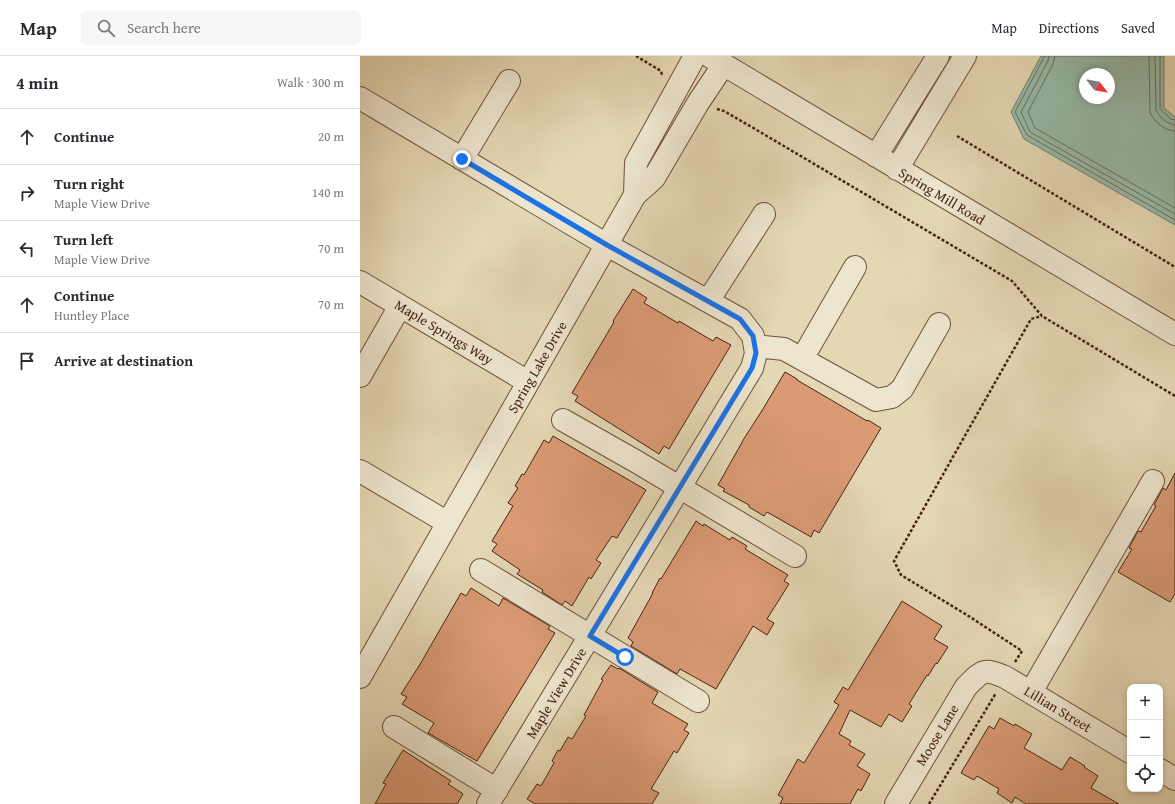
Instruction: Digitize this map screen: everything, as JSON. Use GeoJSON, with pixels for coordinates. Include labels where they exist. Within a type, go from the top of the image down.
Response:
{"type":"FeatureCollection","features":[{"type":"Feature","properties":{"kind":"street"},"geometry":{"type":"LineString","coordinates":[[635,195],[636,162],[695,56]]}},
{"type":"Feature","properties":{"kind":"street"},"geometry":{"type":"LineString","coordinates":[[876,156],[938,56]]}},
{"type":"Feature","properties":{"kind":"street"},"geometry":{"type":"LineString","coordinates":[[897,168],[965,56]]}},
{"type":"Feature","properties":{"kind":"street","name":"Spring Lake Drive"},"geometry":{"type":"LineString","coordinates":[[360,677],[635,195],[654,178],[698,102],[717,60]]}},
{"type":"Feature","properties":{"kind":"street","name":"Spring Mill Road"},"geometry":{"type":"LineString","coordinates":[[717,60],[1175,334]]}},
{"type":"Feature","properties":{"kind":"street"},"geometry":{"type":"LineString","coordinates":[[462,159],[509,81]]}},
{"type":"Feature","properties":{"kind":"street","name":"Maple View Drive"},"geometry":{"type":"LineString","coordinates":[[360,98],[607,245],[740,319],[753,336],[756,353],[752,368],[590,636],[496,799]]}},
{"type":"Feature","properties":{"kind":"street"},"geometry":{"type":"LineString","coordinates":[[708,302],[764,214]]}},
{"type":"Feature","properties":{"kind":"street"},"geometry":{"type":"LineString","coordinates":[[802,359],[855,267]]}},
{"type":"Feature","properties":{"kind":"street","name":"Maple Springs Way"},"geometry":{"type":"LineString","coordinates":[[360,282],[528,382]]}},
{"type":"Feature","properties":{"kind":"street"},"geometry":{"type":"LineString","coordinates":[[360,376],[400,306]]}},
{"type":"Feature","properties":{"kind":"street"},"geometry":{"type":"LineString","coordinates":[[754,346],[784,349],[876,400],[892,397],[902,389],[939,324]]}},
{"type":"Feature","properties":{"kind":"street"},"geometry":{"type":"LineString","coordinates":[[563,420],[795,556]]}},
{"type":"Feature","properties":{"kind":"street"},"geometry":{"type":"LineString","coordinates":[[360,471],[448,523]]}},
{"type":"Feature","properties":{"kind":"street"},"geometry":{"type":"LineString","coordinates":[[1031,692],[1153,481]]}},
{"type":"Feature","properties":{"kind":"street"},"geometry":{"type":"LineString","coordinates":[[481,570],[698,701]]}},
{"type":"Feature","properties":{"kind":"street","name":"Lillian Street"},"geometry":{"type":"LineString","coordinates":[[985,671],[990,671],[1005,677],[1127,750]]}},
{"type":"Feature","properties":{"kind":"street","name":"Moose Lane"},"geometry":{"type":"LineString","coordinates":[[896,804],[966,687],[979,674],[985,671]]}},
{"type":"Feature","properties":{"kind":"street"},"geometry":{"type":"LineString","coordinates":[[394,727],[496,799]]}},
{"type":"Feature","properties":{"kind":"street"},"geometry":{"type":"LineString","coordinates":[[1163,772],[1175,779]]}},
{"type":"Feature","properties":{"kind":"path"},"geometry":{"type":"LineString","coordinates":[[636,56],[661,72],[663,76]]}},
{"type":"Feature","properties":{"kind":"path"},"geometry":{"type":"LineString","coordinates":[[715,108],[724,111],[755,129],[1012,281],[1042,316],[1175,396]]}},
{"type":"Feature","properties":{"kind":"path"},"geometry":{"type":"LineString","coordinates":[[957,136],[1175,267]]}},
{"type":"Feature","properties":{"kind":"path"},"geometry":{"type":"LineString","coordinates":[[928,804],[1022,651],[967,615],[901,575],[894,561],[1031,319],[1042,316]]}},
{"type":"Feature","properties":{"kind":"water"},"geometry":{"type":"Polygon","coordinates":[[[1041,56],[1164,56],[1164,108],[1175,117],[1175,225],[1024,139],[1011,112],[1041,56]]]}},
{"type":"Feature","properties":{"kind":"building"},"geometry":{"type":"Polygon","coordinates":[[[633,289],[647,298],[644,303],[678,323],[679,321],[713,341],[716,337],[731,345],[669,449],[664,446],[659,454],[575,401],[578,396],[572,393],[633,289]]]}},
{"type":"Feature","properties":{"kind":"building"},"geometry":{"type":"Polygon","coordinates":[[[785,372],[881,428],[819,533],[814,530],[811,537],[767,512],[764,516],[749,507],[749,505],[723,491],[725,489],[718,485],[745,437],[785,372]]]}},
{"type":"Feature","properties":{"kind":"building"},"geometry":{"type":"Polygon","coordinates":[[[553,436],[646,490],[617,538],[612,536],[596,560],[601,563],[591,579],[589,577],[572,606],[565,601],[562,605],[542,592],[543,590],[517,574],[520,570],[492,551],[497,544],[492,541],[513,506],[508,503],[518,488],[515,486],[522,474],[524,475],[544,440],[549,443],[553,436]]]}},
{"type":"Feature","properties":{"kind":"building"},"geometry":{"type":"Polygon","coordinates":[[[1175,473],[1175,594],[1170,602],[1118,572],[1132,549],[1129,548],[1138,531],[1141,532],[1156,506],[1154,505],[1163,488],[1166,490],[1175,473]]]}},
{"type":"Feature","properties":{"kind":"building"},"geometry":{"type":"Polygon","coordinates":[[[696,521],[703,526],[704,524],[730,540],[732,537],[747,546],[745,549],[788,575],[784,581],[789,584],[767,619],[774,623],[767,635],[753,626],[716,689],[680,669],[677,674],[631,646],[633,642],[628,638],[660,578],[661,579],[696,521]]]}},
{"type":"Feature","properties":{"kind":"building"},"geometry":{"type":"Polygon","coordinates":[[[471,588],[499,606],[503,598],[550,626],[548,629],[555,633],[477,761],[428,733],[434,723],[402,704],[407,697],[401,694],[461,593],[466,596],[471,588]]]}},
{"type":"Feature","properties":{"kind":"building"},"geometry":{"type":"Polygon","coordinates":[[[902,601],[942,626],[934,639],[948,647],[928,676],[927,675],[909,704],[912,706],[902,722],[889,714],[881,727],[850,710],[839,734],[851,741],[849,745],[865,754],[857,766],[870,774],[861,791],[858,789],[850,804],[780,804],[783,798],[778,795],[798,759],[804,763],[839,705],[834,702],[843,687],[848,690],[902,601]]]}},
{"type":"Feature","properties":{"kind":"building"},"geometry":{"type":"Polygon","coordinates":[[[611,665],[618,669],[619,668],[658,692],[652,703],[688,724],[684,730],[689,733],[677,753],[674,751],[651,789],[659,793],[652,804],[535,804],[527,799],[537,784],[541,786],[554,763],[552,761],[558,750],[560,751],[568,737],[572,739],[586,716],[584,715],[603,680],[601,679],[611,665]]]}},
{"type":"Feature","properties":{"kind":"building"},"geometry":{"type":"Polygon","coordinates":[[[1000,718],[1014,726],[1015,724],[1032,734],[1024,748],[1062,770],[1070,757],[1085,766],[1084,767],[1098,776],[1091,788],[1119,804],[1026,804],[1015,797],[1012,803],[997,793],[999,789],[977,776],[974,780],[961,773],[989,726],[994,729],[1000,718]]]}},
{"type":"Feature","properties":{"kind":"building"},"geometry":{"type":"Polygon","coordinates":[[[403,750],[451,781],[448,784],[463,794],[457,804],[375,804],[386,784],[383,783],[403,750]]]}},
{"type":"Feature","properties":{"kind":"route"},"geometry":{"type":"LineString","coordinates":[[462,159],[607,245],[740,319],[753,336],[756,353],[752,368],[590,636],[625,657]]}}]}
